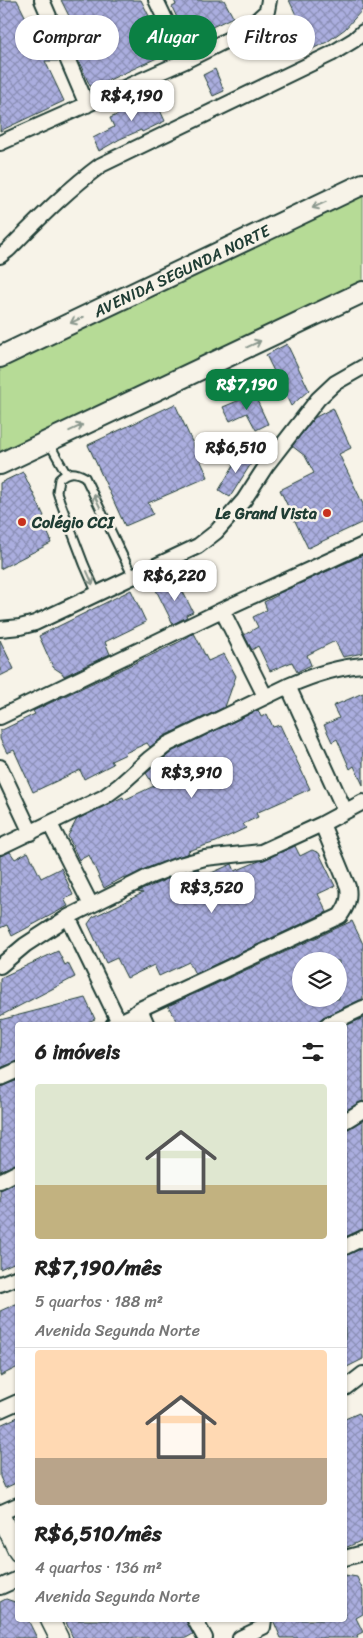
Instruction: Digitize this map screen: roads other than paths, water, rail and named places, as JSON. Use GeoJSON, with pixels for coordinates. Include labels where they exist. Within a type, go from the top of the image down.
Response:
{"type":"FeatureCollection","features":[{"type":"Feature","properties":{"kind":"main road","name":"AVENIDA SEGUNDA NORTE"},"geometry":{"type":"LineString","coordinates":[[0,357],[363,184]]}},
{"type":"Feature","properties":{"kind":"main road"},"geometry":{"type":"LineString","coordinates":[[0,464],[363,292]]}},
{"type":"Feature","properties":{"kind":"street"},"geometry":{"type":"LineString","coordinates":[[42,0],[87,105]]}},
{"type":"Feature","properties":{"kind":"street"},"geometry":{"type":"LineString","coordinates":[[156,0],[184,61]]}},
{"type":"Feature","properties":{"kind":"street"},"geometry":{"type":"LineString","coordinates":[[0,143],[231,38],[267,11],[269,0]]}},
{"type":"Feature","properties":{"kind":"street"},"geometry":{"type":"LineString","coordinates":[[0,256],[78,182],[101,165],[331,54],[363,32]]}},
{"type":"Feature","properties":{"kind":"street"},"geometry":{"type":"LineString","coordinates":[[0,629],[35,623],[198,546],[216,532],[244,500],[266,466],[318,399],[335,383],[363,367]]}},
{"type":"Feature","properties":{"kind":"street"},"geometry":{"type":"LineString","coordinates":[[0,717],[222,610],[363,545]]}},
{"type":"Feature","properties":{"kind":"street"},"geometry":{"type":"LineString","coordinates":[[222,610],[265,696]]}},
{"type":"Feature","properties":{"kind":"street"},"geometry":{"type":"LineString","coordinates":[[0,848],[104,797],[168,744],[265,696],[317,674],[363,664]]}},
{"type":"Feature","properties":{"kind":"street"},"geometry":{"type":"LineString","coordinates":[[288,686],[346,811]]}},
{"type":"Feature","properties":{"kind":"street"},"geometry":{"type":"LineString","coordinates":[[0,767],[30,833]]}},
{"type":"Feature","properties":{"kind":"street"},"geometry":{"type":"LineString","coordinates":[[0,966],[24,945],[68,917],[148,877],[176,866],[205,858],[261,852],[322,824],[363,802]]}},
{"type":"Feature","properties":{"kind":"street"},"geometry":{"type":"LineString","coordinates":[[50,824],[91,905]]}},
{"type":"Feature","properties":{"kind":"street"},"geometry":{"type":"LineString","coordinates":[[119,1022],[140,1009],[340,916],[348,905],[348,887],[322,824]]}},
{"type":"Feature","properties":{"kind":"street"},"geometry":{"type":"LineString","coordinates":[[68,917],[115,1022]]}},
{"type":"Feature","properties":{"kind":"street"},"geometry":{"type":"LineString","coordinates":[[333,1022],[363,1008]]}},
{"type":"Feature","properties":{"kind":"street"},"geometry":{"type":"LineString","coordinates":[[140,1009],[146,1022]]}},
{"type":"Feature","properties":{"kind":"street"},"geometry":{"type":"LineString","coordinates":[[0,1078],[15,1071]]}},
{"type":"Feature","properties":{"kind":"street"},"geometry":{"type":"LineString","coordinates":[[347,1120],[363,1110]]}},
{"type":"Feature","properties":{"kind":"street"},"geometry":{"type":"LineString","coordinates":[[0,1180],[15,1173]]}},
{"type":"Feature","properties":{"kind":"street"},"geometry":{"type":"LineString","coordinates":[[347,1245],[363,1238]]}},
{"type":"Feature","properties":{"kind":"street"},"geometry":{"type":"LineString","coordinates":[[0,1284],[15,1277]]}},
{"type":"Feature","properties":{"kind":"street"},"geometry":{"type":"LineString","coordinates":[[347,1386],[363,1374]]}},
{"type":"Feature","properties":{"kind":"street"},"geometry":{"type":"LineString","coordinates":[[0,1410],[15,1403]]}},
{"type":"Feature","properties":{"kind":"street"},"geometry":{"type":"LineString","coordinates":[[15,1506],[0,1514],[15,1546]]}},
{"type":"Feature","properties":{"kind":"street"},"geometry":{"type":"LineString","coordinates":[[347,1557],[363,1552]]}},
{"type":"Feature","properties":{"kind":"street"},"geometry":{"type":"LineString","coordinates":[[0,1587],[15,1580]]}},
{"type":"Feature","properties":{"kind":"street"},"geometry":{"type":"LineString","coordinates":[[51,1622],[59,1638]]}},
{"type":"Feature","properties":{"kind":"street"},"geometry":{"type":"LineString","coordinates":[[196,1622],[205,1638]]}},
{"type":"Feature","properties":{"kind":"street"},"geometry":{"type":"LineString","coordinates":[[240,1638],[265,1628]]}},
{"type":"Feature","properties":{"kind":"lane"},"geometry":{"type":"LineString","coordinates":[[48,441],[66,473]]}},
{"type":"Feature","properties":{"kind":"lane"},"geometry":{"type":"LineString","coordinates":[[98,594],[84,564],[57,492],[59,479],[66,473],[77,472],[85,477],[133,577]]}},
{"type":"Feature","properties":{"kind":"place","name":"Le Grand Vista"},"geometry":{"type":"Point","coordinates":[327,513]}},
{"type":"Feature","properties":{"kind":"place","name":"Colégio CCI"},"geometry":{"type":"Point","coordinates":[22,522]}}]}
